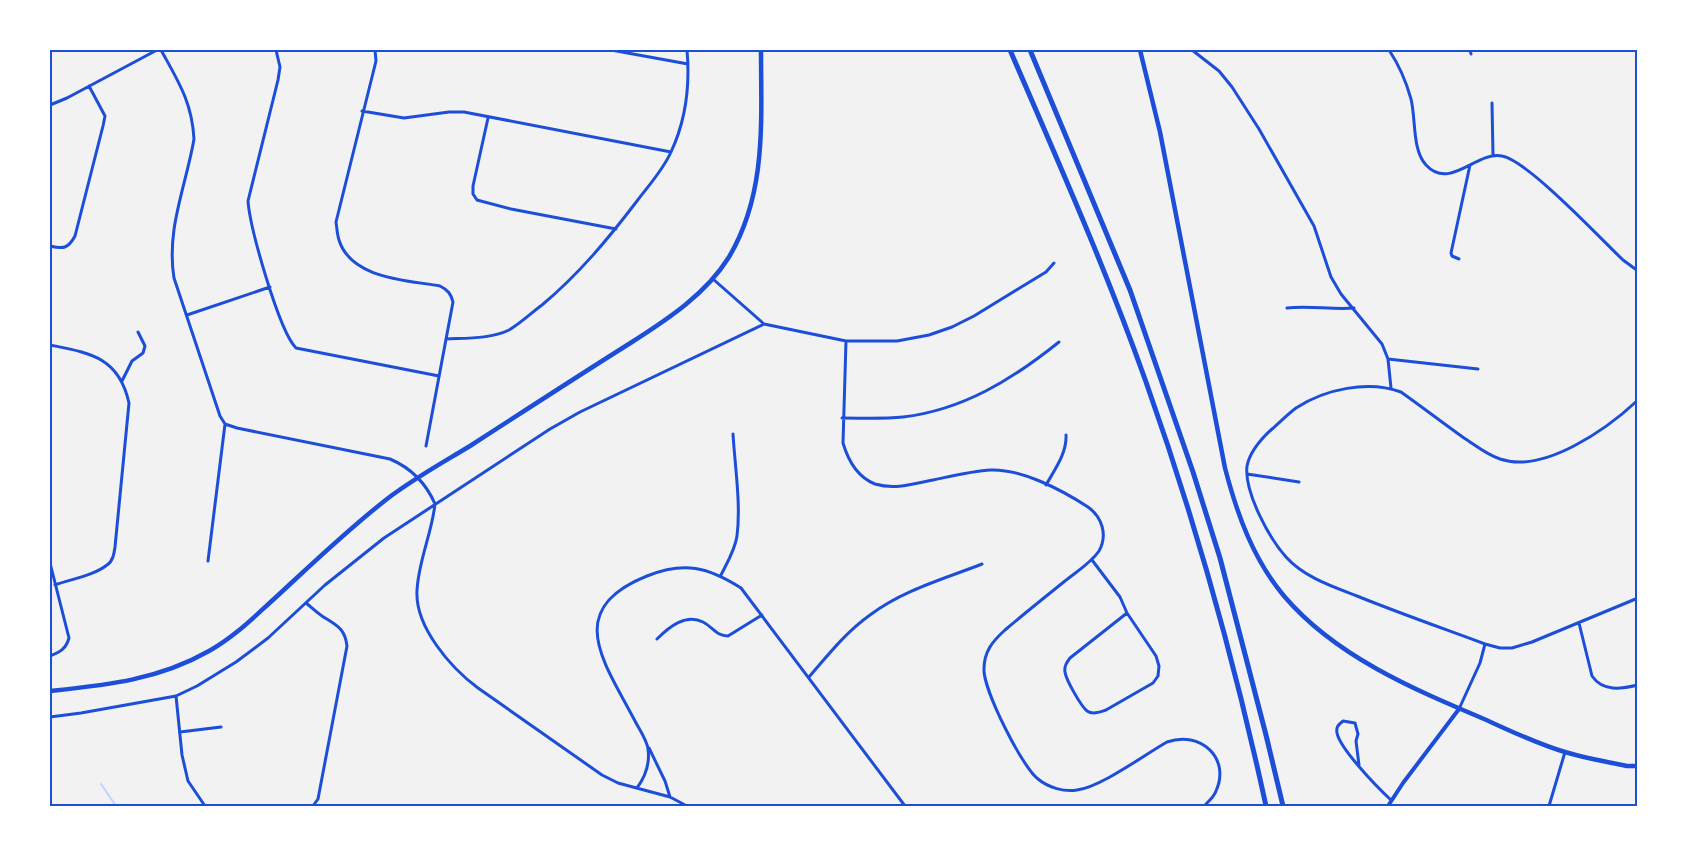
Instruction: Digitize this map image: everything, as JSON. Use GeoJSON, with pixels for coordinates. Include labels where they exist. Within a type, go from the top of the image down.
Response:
{"type":"FeatureCollection","features":[{"type":"Feature","properties":{"kind":"main road"},"geometry":{"type":"LineString","coordinates":[[50,692],[145,678],[210,651],[236,633],[357,523],[418,477],[648,332],[673,315],[713,279],[729,257],[741,234],[758,177],[761,141],[761,50]]}},
{"type":"Feature","properties":{"kind":"main road"},"geometry":{"type":"LineString","coordinates":[[1010,50],[1112,293],[1146,382],[1203,560],[1255,753],[1266,807]]}},
{"type":"Feature","properties":{"kind":"main road"},"geometry":{"type":"LineString","coordinates":[[1029,50],[1130,290],[1189,461],[1220,558],[1283,807]]}},
{"type":"Feature","properties":{"kind":"main road"},"geometry":{"type":"LineString","coordinates":[[1140,50],[1162,144],[1225,468],[1246,535],[1260,562],[1283,595],[1312,624],[1344,650],[1459,709],[1565,752],[1638,766]]}},
{"type":"Feature","properties":{"kind":"street"},"geometry":{"type":"LineString","coordinates":[[50,105],[56,104],[159,50],[189,105],[193,123],[191,153],[171,236],[171,259],[174,278],[216,406],[225,424],[208,561]]}},
{"type":"Feature","properties":{"kind":"street"},"geometry":{"type":"LineString","coordinates":[[276,50],[280,67],[278,80],[248,201],[249,215],[287,336],[296,348],[439,376]]}},
{"type":"Feature","properties":{"kind":"street"},"geometry":{"type":"LineString","coordinates":[[375,50],[376,61],[336,222],[338,238],[350,258],[363,268],[446,289],[451,295],[453,302],[426,446]]}},
{"type":"Feature","properties":{"kind":"street"},"geometry":{"type":"LineString","coordinates":[[611,50],[688,64]]}},
{"type":"Feature","properties":{"kind":"street"},"geometry":{"type":"LineString","coordinates":[[446,339],[496,334],[508,330],[562,288],[589,262],[663,168],[671,152],[681,127],[685,107],[687,50]]}},
{"type":"Feature","properties":{"kind":"street"},"geometry":{"type":"LineString","coordinates":[[1192,50],[1219,71],[1232,87],[1258,129],[1314,226],[1331,277],[1341,294],[1382,344],[1388,359],[1392,388]]}},
{"type":"Feature","properties":{"kind":"street"},"geometry":{"type":"LineString","coordinates":[[1389,50],[1407,86],[1414,112],[1419,153],[1425,164],[1433,171],[1446,174],[1493,155],[1506,157],[1534,175],[1623,260],[1638,271]]}},
{"type":"Feature","properties":{"kind":"street"},"geometry":{"type":"LineString","coordinates":[[50,246],[64,248],[71,245],[75,236],[103,126],[105,116],[89,86]]}},
{"type":"Feature","properties":{"kind":"street"},"geometry":{"type":"LineString","coordinates":[[1492,103],[1493,155]]}},
{"type":"Feature","properties":{"kind":"street"},"geometry":{"type":"LineString","coordinates":[[362,111],[404,118],[464,112],[671,152]]}},
{"type":"Feature","properties":{"kind":"street"},"geometry":{"type":"LineString","coordinates":[[488,118],[473,186],[473,194],[477,200],[511,209],[616,229]]}},
{"type":"Feature","properties":{"kind":"street"},"geometry":{"type":"LineString","coordinates":[[1459,259],[1451,253],[1470,165]]}},
{"type":"Feature","properties":{"kind":"street"},"geometry":{"type":"LineString","coordinates":[[713,279],[764,324],[846,341],[897,340],[929,336],[974,316],[1046,272],[1054,263]]}},
{"type":"Feature","properties":{"kind":"street"},"geometry":{"type":"LineString","coordinates":[[187,315],[270,287]]}},
{"type":"Feature","properties":{"kind":"street"},"geometry":{"type":"LineString","coordinates":[[1287,308],[1299,306],[1354,308]]}},
{"type":"Feature","properties":{"kind":"street"},"geometry":{"type":"LineString","coordinates":[[50,717],[176,696],[197,686],[236,662],[268,638],[384,538],[550,429],[580,412],[764,324]]}},
{"type":"Feature","properties":{"kind":"street"},"geometry":{"type":"LineString","coordinates":[[122,381],[132,361],[143,353],[145,346],[138,332]]}},
{"type":"Feature","properties":{"kind":"street"},"geometry":{"type":"LineString","coordinates":[[846,341],[843,443],[847,457],[856,471],[875,483],[895,488],[991,470],[1027,475],[1095,513],[1103,530],[1103,540],[1092,560],[993,641],[986,654],[985,684],[1027,768],[1038,780],[1052,787],[1079,790],[1096,783],[1167,742],[1179,738],[1191,738],[1214,754],[1221,776],[1216,793],[1204,807]]}},
{"type":"Feature","properties":{"kind":"street"},"geometry":{"type":"LineString","coordinates":[[843,418],[904,417],[969,399],[1016,375],[1059,342]]}},
{"type":"Feature","properties":{"kind":"street"},"geometry":{"type":"LineString","coordinates":[[50,345],[86,352],[101,358],[119,376],[129,403],[116,548],[113,559],[107,566],[55,585]]}},
{"type":"Feature","properties":{"kind":"street"},"geometry":{"type":"LineString","coordinates":[[1388,359],[1478,369]]}},
{"type":"Feature","properties":{"kind":"street"},"geometry":{"type":"LineString","coordinates":[[1638,400],[1620,416],[1575,446],[1533,460],[1509,461],[1486,452],[1401,392],[1392,388],[1352,387],[1331,392],[1296,408],[1260,440],[1251,456],[1247,474],[1254,500],[1270,536],[1286,557],[1303,572],[1373,603],[1485,644],[1512,648],[1638,598]]}},
{"type":"Feature","properties":{"kind":"street"},"geometry":{"type":"LineString","coordinates":[[225,424],[390,459],[403,464],[418,477],[435,504],[417,591],[423,619],[446,658],[460,674],[478,688],[602,775],[618,783],[670,797],[685,806]]}},
{"type":"Feature","properties":{"kind":"street"},"geometry":{"type":"LineString","coordinates":[[721,575],[733,552],[737,538],[732,434]]}},
{"type":"Feature","properties":{"kind":"street"},"geometry":{"type":"LineString","coordinates":[[1046,484],[1063,454],[1066,435]]}},
{"type":"Feature","properties":{"kind":"street"},"geometry":{"type":"LineString","coordinates":[[1247,474],[1299,482]]}},
{"type":"Feature","properties":{"kind":"street"},"geometry":{"type":"LineString","coordinates":[[1092,560],[1120,597],[1127,613],[1156,656],[1159,666],[1158,676],[1153,682],[1106,710],[1098,713],[1089,712],[1082,705],[1071,685],[1065,673],[1065,666],[1070,658],[1127,613]]}},
{"type":"Feature","properties":{"kind":"street"},"geometry":{"type":"LineString","coordinates":[[50,563],[69,638],[67,646],[50,656]]}},
{"type":"Feature","properties":{"kind":"street"},"geometry":{"type":"LineString","coordinates":[[809,677],[844,637],[870,614],[906,593],[982,564]]}},
{"type":"Feature","properties":{"kind":"street"},"geometry":{"type":"LineString","coordinates":[[670,797],[665,781],[606,665],[597,643],[596,629],[607,601],[619,590],[663,569],[695,567],[721,575],[741,588],[905,807]]}},
{"type":"Feature","properties":{"kind":"street"},"geometry":{"type":"LineString","coordinates":[[306,603],[339,626],[346,636],[347,646],[318,799],[313,807]]}},
{"type":"Feature","properties":{"kind":"street"},"geometry":{"type":"LineString","coordinates":[[657,639],[665,631],[685,620],[703,622],[719,635],[728,636],[762,615]]}},
{"type":"Feature","properties":{"kind":"street"},"geometry":{"type":"LineString","coordinates":[[1579,623],[1592,676],[1597,683],[1621,689],[1638,685]]}},
{"type":"Feature","properties":{"kind":"street"},"geometry":{"type":"LineString","coordinates":[[1388,807],[1459,709],[1480,663],[1485,644]]}},
{"type":"Feature","properties":{"kind":"street"},"geometry":{"type":"LineString","coordinates":[[176,696],[188,781],[206,807]]}},
{"type":"Feature","properties":{"kind":"street"},"geometry":{"type":"LineString","coordinates":[[1359,765],[1356,741],[1358,729],[1355,723],[1343,721],[1336,730],[1339,737],[1359,765],[1391,800]]}},
{"type":"Feature","properties":{"kind":"street"},"geometry":{"type":"LineString","coordinates":[[180,732],[221,728]]}},
{"type":"Feature","properties":{"kind":"street"},"geometry":{"type":"LineString","coordinates":[[637,789],[643,780],[647,766],[648,747]]}},
{"type":"Feature","properties":{"kind":"street"},"geometry":{"type":"LineString","coordinates":[[1549,807],[1565,752]]}},
{"type":"Feature","properties":{"kind":"waterway"},"geometry":{"type":"LineString","coordinates":[[101,784],[116,806]]}}]}
